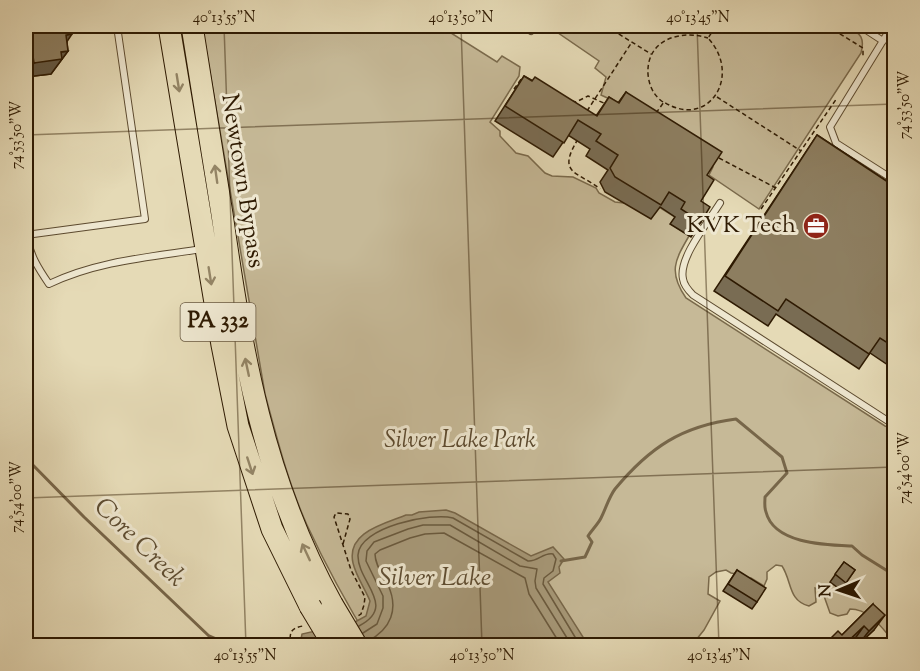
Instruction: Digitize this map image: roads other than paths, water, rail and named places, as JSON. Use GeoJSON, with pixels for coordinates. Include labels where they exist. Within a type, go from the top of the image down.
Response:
{"type":"FeatureCollection","features":[{"type":"Feature","properties":{"kind":"highway","name":"Newtown Bypass"},"geometry":{"type":"LineString","coordinates":[[169,26],[228,379],[244,446],[272,529],[308,616],[334,645]]}},
{"type":"Feature","properties":{"kind":"highway","name":"Newtown Bypass"},"geometry":{"type":"LineString","coordinates":[[192,26],[235,303],[257,413],[278,486],[291,518],[332,604],[357,645]]}},
{"type":"Feature","properties":{"kind":"lane"},"geometry":{"type":"LineString","coordinates":[[117,26],[145,219],[26,235],[34,263],[49,284],[72,273],[110,263],[206,249]]}},
{"type":"Feature","properties":{"kind":"lane"},"geometry":{"type":"LineString","coordinates":[[860,26],[883,41]]}},
{"type":"Feature","properties":{"kind":"lane"},"geometry":{"type":"LineString","coordinates":[[892,26],[831,127],[836,143],[894,180]]}},
{"type":"Feature","properties":{"kind":"lane"},"geometry":{"type":"LineString","coordinates":[[720,203],[686,257],[682,278],[686,287],[703,302],[894,423]]}},
{"type":"Feature","properties":{"kind":"water","name":"Silver Lake"},"geometry":{"type":"Polygon","coordinates":[[[446,510],[531,556],[553,547],[564,559],[559,567],[560,573],[548,582],[583,637],[577,646],[276,646],[301,639],[302,634],[355,622],[366,616],[370,601],[353,563],[352,552],[355,544],[369,531],[406,515],[446,510]]]}},
{"type":"Feature","properties":{"kind":"waterway","name":"Core Creek"},"geometry":{"type":"LineString","coordinates":[[561,561],[585,557],[592,542],[588,536],[600,520],[613,492],[628,474],[654,450],[683,433],[717,422],[736,419],[782,457],[787,473],[765,497],[765,510],[771,523],[779,531],[802,541],[852,546],[894,575]]}},
{"type":"Feature","properties":{"kind":"waterway","name":"Core Creek"},"geometry":{"type":"LineString","coordinates":[[26,458],[84,517],[209,636],[232,646]]}},
{"type":"Feature","properties":{"kind":"place","name":"KVK Tech"},"geometry":{"type":"Point","coordinates":[816,226]}},
{"type":"Feature","properties":{"kind":"park label","name":"Silver Lake Park"},"geometry":{"type":"Point","coordinates":[460,441]}}]}
